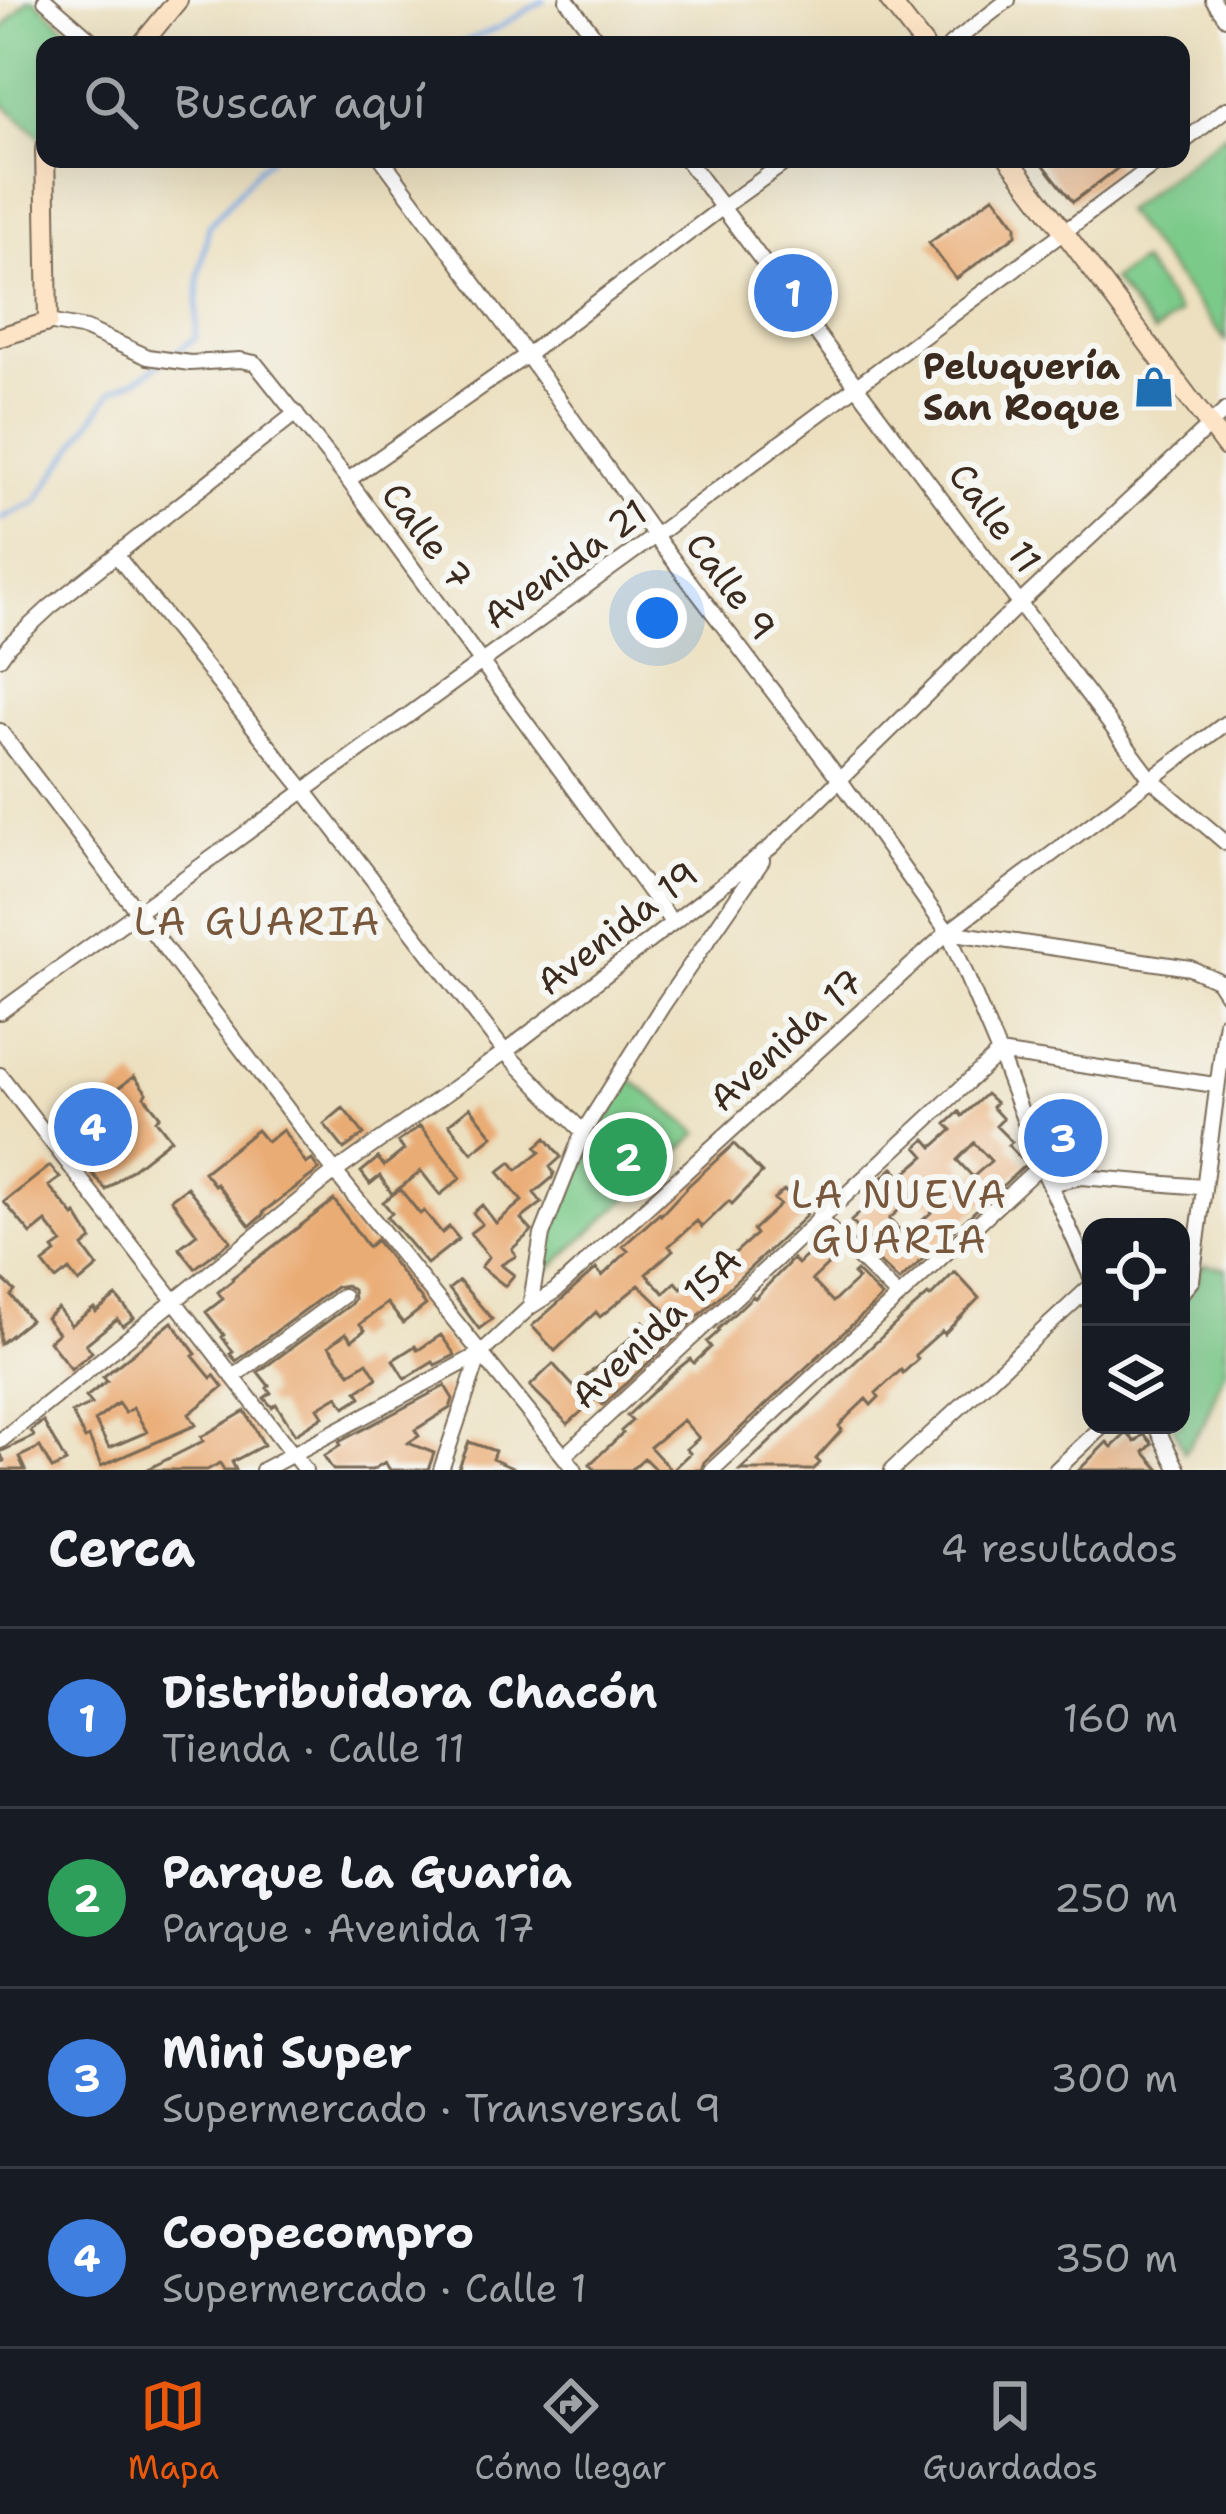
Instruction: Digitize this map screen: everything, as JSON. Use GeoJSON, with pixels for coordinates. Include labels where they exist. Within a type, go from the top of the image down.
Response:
{"type":"FeatureCollection","features":[{"type":"Feature","properties":{"kind":"street"},"geometry":{"type":"LineString","coordinates":[[45,0],[87,36]]}},
{"type":"Feature","properties":{"kind":"street"},"geometry":{"type":"LineString","coordinates":[[148,36],[178,0]]}},
{"type":"Feature","properties":{"kind":"street"},"geometry":{"type":"LineString","coordinates":[[889,0],[917,36]]}},
{"type":"Feature","properties":{"kind":"street"},"geometry":{"type":"LineString","coordinates":[[962,36],[1009,0]]}},
{"type":"Feature","properties":{"kind":"street"},"geometry":{"type":"LineString","coordinates":[[1213,0],[1226,18]]}},
{"type":"Feature","properties":{"kind":"street"},"geometry":{"type":"LineString","coordinates":[[571,6],[594,36]]}},
{"type":"Feature","properties":{"kind":"street"},"geometry":{"type":"LineString","coordinates":[[1190,137],[1226,109]]}},
{"type":"Feature","properties":{"kind":"street"},"geometry":{"type":"LineString","coordinates":[[0,337],[48,322],[45,168]]}},
{"type":"Feature","properties":{"kind":"street","name":"Calle 9"},"geometry":{"type":"LineString","coordinates":[[389,168],[948,932],[1082,1256]]}},
{"type":"Feature","properties":{"kind":"street","name":"Calle 11"},"geometry":{"type":"LineString","coordinates":[[693,168],[1152,780],[1226,843]]}},
{"type":"Feature","properties":{"kind":"street"},"geometry":{"type":"LineString","coordinates":[[348,481],[527,356],[777,168]]}},
{"type":"Feature","properties":{"kind":"street"},"geometry":{"type":"LineString","coordinates":[[1016,168],[1226,447]]}},
{"type":"Feature","properties":{"kind":"street","name":"Avenida 21"},"geometry":{"type":"LineString","coordinates":[[0,1012],[655,536],[1150,168]]}},
{"type":"Feature","properties":{"kind":"street","name":"Calle 7"},"geometry":{"type":"LineString","coordinates":[[48,322],[86,329],[148,357],[190,364],[241,360],[255,364],[348,481],[673,922]]}},
{"type":"Feature","properties":{"kind":"street","name":"Avenida 19"},"geometry":{"type":"LineString","coordinates":[[0,1441],[335,1172],[506,1052],[772,848],[1021,602],[1226,410]]}},
{"type":"Feature","properties":{"kind":"street"},"geometry":{"type":"LineString","coordinates":[[0,658],[50,607],[296,413]]}},
{"type":"Feature","properties":{"kind":"street"},"geometry":{"type":"LineString","coordinates":[[116,555],[506,1052],[583,1132]]}},
{"type":"Feature","properties":{"kind":"street","name":"Avenida 17"},"geometry":{"type":"LineString","coordinates":[[263,1470],[480,1354],[948,932],[1226,722]]}},
{"type":"Feature","properties":{"kind":"street"},"geometry":{"type":"LineString","coordinates":[[0,731],[335,1172],[575,1470]]}},
{"type":"Feature","properties":{"kind":"street"},"geometry":{"type":"LineString","coordinates":[[530,1307],[542,1234],[583,1132],[663,1005],[772,848]]}},
{"type":"Feature","properties":{"kind":"street"},"geometry":{"type":"LineString","coordinates":[[948,932],[1176,965],[1221,987]]}},
{"type":"Feature","properties":{"kind":"street"},"geometry":{"type":"LineString","coordinates":[[1190,1282],[1226,1022]]}},
{"type":"Feature","properties":{"kind":"street"},"geometry":{"type":"LineString","coordinates":[[999,1053],[1216,1085]]}},
{"type":"Feature","properties":{"kind":"street","name":"Avenida 15A"},"geometry":{"type":"LineString","coordinates":[[565,1454],[999,1053]]}},
{"type":"Feature","properties":{"kind":"street"},"geometry":{"type":"LineString","coordinates":[[0,1076],[305,1470]]}},
{"type":"Feature","properties":{"kind":"street"},"geometry":{"type":"LineString","coordinates":[[712,1470],[1041,1165]]}},
{"type":"Feature","properties":{"kind":"street"},"geometry":{"type":"LineString","coordinates":[[1050,1184],[1081,1177],[1202,1187]]}},
{"type":"Feature","properties":{"kind":"street"},"geometry":{"type":"LineString","coordinates":[[818,1218],[899,1297]]}},
{"type":"Feature","properties":{"kind":"street"},"geometry":{"type":"LineString","coordinates":[[892,1470],[1082,1294]]}},
{"type":"Feature","properties":{"kind":"street"},"geometry":{"type":"LineString","coordinates":[[233,1378],[343,1296]]}},
{"type":"Feature","properties":{"kind":"street"},"geometry":{"type":"LineString","coordinates":[[440,1470],[480,1354]]}},
{"type":"Feature","properties":{"kind":"street"},"geometry":{"type":"LineString","coordinates":[[1056,1470],[1094,1434]]}},
{"type":"Feature","properties":{"kind":"street"},"geometry":{"type":"LineString","coordinates":[[1160,1434],[1178,1470]]}},
{"type":"Feature","properties":{"kind":"green space"},"geometry":{"type":"Polygon","coordinates":[[[28,0],[35,0],[75,36],[36,36],[36,133],[0,101],[0,31],[28,0]]]}},
{"type":"Feature","properties":{"kind":"green space"},"geometry":{"type":"Polygon","coordinates":[[[1226,133],[1226,341],[1124,211],[1180,168],[1190,168],[1190,161],[1226,133]]]}},
{"type":"Feature","properties":{"kind":"green space"},"geometry":{"type":"Polygon","coordinates":[[[1141,261],[1179,313],[1154,333],[1112,280],[1141,261]]]}},
{"type":"Feature","properties":{"kind":"green space"},"geometry":{"type":"Polygon","coordinates":[[[631,1080],[699,1133],[544,1274],[547,1245],[570,1188],[631,1080]]]}},
{"type":"Feature","properties":{"kind":"green space"},"geometry":{"type":"Polygon","coordinates":[[[1202,1265],[1226,1268],[1226,1367],[1203,1425],[1184,1452],[1176,1434],[1190,1434],[1190,1292],[1202,1265]]]}},
{"type":"Feature","properties":{"kind":"building"},"geometry":{"type":"Polygon","coordinates":[[[1046,168],[1118,168],[1073,202],[1046,168]]]}},
{"type":"Feature","properties":{"kind":"building"},"geometry":{"type":"Polygon","coordinates":[[[994,196],[1016,225],[1016,235],[956,279],[929,243],[994,196]]]}},
{"type":"Feature","properties":{"kind":"building"},"geometry":{"type":"Polygon","coordinates":[[[134,1076],[171,1139],[106,1190],[60,1134],[134,1076]]]}},
{"type":"Feature","properties":{"kind":"building"},"geometry":{"type":"Polygon","coordinates":[[[986,1094],[1003,1119],[996,1126],[1026,1164],[899,1281],[873,1256],[879,1250],[851,1221],[875,1199],[868,1192],[882,1178],[893,1168],[901,1177],[925,1156],[917,1147],[926,1139],[933,1147],[952,1130],[946,1124],[959,1112],[962,1116],[986,1094]],[[974,1143],[957,1160],[973,1177],[991,1161],[974,1143]],[[919,1192],[889,1219],[905,1236],[935,1209],[919,1192]]]}},
{"type":"Feature","properties":{"kind":"building"},"geometry":{"type":"Polygon","coordinates":[[[470,1107],[493,1136],[472,1153],[449,1124],[470,1107]]]}},
{"type":"Feature","properties":{"kind":"building"},"geometry":{"type":"Polygon","coordinates":[[[343,1108],[364,1134],[344,1149],[324,1124],[343,1108]]]}},
{"type":"Feature","properties":{"kind":"building"},"geometry":{"type":"Polygon","coordinates":[[[1042,1123],[1080,1129],[1077,1152],[1054,1149],[1042,1123]]]}},
{"type":"Feature","properties":{"kind":"building"},"geometry":{"type":"Polygon","coordinates":[[[420,1126],[461,1178],[440,1195],[421,1171],[392,1194],[380,1176],[370,1184],[361,1172],[378,1158],[384,1166],[404,1150],[398,1142],[420,1126]]]}},
{"type":"Feature","properties":{"kind":"building"},"geometry":{"type":"Polygon","coordinates":[[[257,1130],[267,1142],[283,1130],[306,1164],[312,1160],[319,1170],[250,1226],[204,1172],[257,1130]]]}},
{"type":"Feature","properties":{"kind":"building"},"geometry":{"type":"Polygon","coordinates":[[[546,1138],[561,1157],[550,1167],[552,1178],[534,1193],[542,1203],[521,1219],[532,1231],[512,1249],[516,1256],[501,1265],[514,1275],[505,1286],[481,1267],[489,1257],[470,1233],[482,1224],[473,1213],[482,1205],[496,1223],[522,1201],[498,1172],[511,1162],[517,1170],[540,1152],[536,1147],[546,1138]]]}},
{"type":"Feature","properties":{"kind":"building"},"geometry":{"type":"Polygon","coordinates":[[[734,1144],[762,1173],[702,1227],[697,1221],[646,1274],[664,1293],[676,1282],[681,1288],[722,1255],[727,1260],[780,1205],[774,1199],[784,1190],[807,1215],[603,1405],[596,1398],[568,1424],[530,1386],[553,1364],[574,1387],[635,1334],[632,1331],[643,1321],[651,1329],[667,1312],[639,1285],[600,1317],[596,1312],[555,1351],[532,1326],[596,1269],[602,1276],[628,1251],[623,1246],[734,1144]]]}},
{"type":"Feature","properties":{"kind":"building"},"geometry":{"type":"Polygon","coordinates":[[[50,1166],[60,1178],[49,1186],[76,1214],[92,1240],[83,1247],[98,1267],[79,1283],[69,1270],[56,1280],[43,1263],[62,1243],[46,1222],[31,1234],[4,1202],[50,1166]]]}},
{"type":"Feature","properties":{"kind":"building"},"geometry":{"type":"Polygon","coordinates":[[[187,1187],[231,1241],[195,1268],[179,1248],[197,1234],[171,1199],[187,1187]]]}},
{"type":"Feature","properties":{"kind":"building"},"geometry":{"type":"Polygon","coordinates":[[[400,1189],[442,1233],[449,1227],[459,1239],[427,1264],[387,1217],[392,1213],[383,1202],[400,1189]]]}},
{"type":"Feature","properties":{"kind":"building"},"geometry":{"type":"Polygon","coordinates":[[[334,1200],[368,1247],[376,1240],[426,1305],[403,1323],[387,1303],[360,1324],[365,1330],[352,1340],[346,1333],[329,1346],[350,1373],[367,1362],[377,1378],[357,1391],[361,1397],[345,1407],[338,1396],[318,1408],[323,1416],[295,1434],[276,1404],[272,1407],[264,1398],[271,1393],[258,1372],[350,1305],[353,1290],[346,1285],[336,1287],[236,1361],[206,1312],[223,1299],[218,1292],[232,1278],[334,1200]]]}},
{"type":"Feature","properties":{"kind":"building"},"geometry":{"type":"Polygon","coordinates":[[[824,1240],[839,1254],[812,1280],[833,1302],[858,1279],[853,1274],[856,1271],[882,1297],[704,1462],[701,1470],[672,1470],[699,1438],[683,1420],[650,1447],[671,1470],[656,1470],[644,1458],[631,1470],[595,1470],[590,1464],[623,1433],[632,1421],[627,1416],[679,1368],[690,1359],[694,1363],[711,1347],[707,1342],[718,1329],[793,1259],[798,1264],[824,1240]]]}},
{"type":"Feature","properties":{"kind":"building"},"geometry":{"type":"Polygon","coordinates":[[[955,1272],[979,1298],[944,1334],[942,1331],[915,1355],[918,1359],[903,1373],[901,1370],[876,1393],[879,1397],[871,1405],[866,1399],[848,1416],[813,1470],[740,1470],[904,1316],[955,1272]]]}},
{"type":"Feature","properties":{"kind":"building"},"geometry":{"type":"Polygon","coordinates":[[[0,1277],[15,1291],[11,1296],[30,1320],[0,1344],[0,1277]]]}},
{"type":"Feature","properties":{"kind":"building"},"geometry":{"type":"Polygon","coordinates":[[[459,1281],[492,1319],[479,1329],[449,1289],[459,1281]]]}},
{"type":"Feature","properties":{"kind":"building"},"geometry":{"type":"Polygon","coordinates":[[[116,1296],[134,1318],[123,1326],[117,1319],[86,1344],[92,1352],[71,1369],[49,1341],[58,1333],[46,1318],[58,1308],[71,1325],[116,1296]]]}},
{"type":"Feature","properties":{"kind":"building"},"geometry":{"type":"Polygon","coordinates":[[[172,1322],[196,1354],[193,1356],[223,1387],[189,1414],[196,1425],[101,1466],[72,1413],[92,1404],[86,1397],[107,1381],[103,1377],[172,1322]],[[118,1403],[95,1421],[109,1448],[147,1432],[133,1408],[125,1413],[118,1403]]]}},
{"type":"Feature","properties":{"kind":"building"},"geometry":{"type":"Polygon","coordinates":[[[441,1335],[455,1355],[405,1379],[393,1360],[441,1335]]]}},
{"type":"Feature","properties":{"kind":"building"},"geometry":{"type":"Polygon","coordinates":[[[445,1386],[453,1399],[450,1408],[415,1430],[419,1436],[408,1443],[434,1453],[428,1470],[390,1470],[385,1462],[372,1470],[333,1470],[324,1456],[339,1442],[445,1386]]]}},
{"type":"Feature","properties":{"kind":"building"},"geometry":{"type":"Polygon","coordinates":[[[245,1411],[264,1445],[232,1462],[236,1470],[224,1470],[220,1463],[207,1470],[146,1470],[203,1441],[201,1437],[245,1411]]]}},
{"type":"Feature","properties":{"kind":"building"},"geometry":{"type":"Polygon","coordinates":[[[43,1421],[66,1462],[52,1469],[40,1447],[19,1457],[25,1470],[0,1470],[4,1461],[0,1452],[34,1436],[31,1431],[43,1421]]]}},
{"type":"Feature","properties":{"kind":"building"},"geometry":{"type":"Polygon","coordinates":[[[1126,1434],[1135,1442],[1144,1434],[1152,1444],[1144,1452],[1160,1470],[1079,1470],[1107,1442],[1112,1447],[1126,1434]]]}},
{"type":"Feature","properties":{"kind":"building"},"geometry":{"type":"Polygon","coordinates":[[[469,1442],[495,1451],[492,1459],[517,1470],[458,1470],[469,1442]]]}},
{"type":"Feature","properties":{"kind":"waterway"},"geometry":{"type":"LineString","coordinates":[[478,36],[544,0]]}},
{"type":"Feature","properties":{"kind":"waterway"},"geometry":{"type":"LineString","coordinates":[[171,356],[196,337],[199,276],[209,226],[259,168]]}},
{"type":"Feature","properties":{"kind":"waterway"},"geometry":{"type":"LineString","coordinates":[[0,519],[36,502],[112,391],[162,362]]}},
{"type":"Feature","properties":{"kind":"place","name":"Distribuidora Chacón"},"geometry":{"type":"Point","coordinates":[793,293]}},
{"type":"Feature","properties":{"kind":"place","name":"Peluquería San Roque"},"geometry":{"type":"Point","coordinates":[1154,387]}},
{"type":"Feature","properties":{"kind":"place","name":"Coopecompro"},"geometry":{"type":"Point","coordinates":[93,1127]}},
{"type":"Feature","properties":{"kind":"place","name":"Mini Super"},"geometry":{"type":"Point","coordinates":[1063,1138]}},
{"type":"Feature","properties":{"kind":"place","name":"Parque La Guaria"},"geometry":{"type":"Point","coordinates":[628,1157]}},
{"type":"Feature","properties":{"kind":"district","name":"LA GUARIA"},"geometry":{"type":"Point","coordinates":[258,921]}},
{"type":"Feature","properties":{"kind":"district","name":"LA NUEVA GUARIA"},"geometry":{"type":"Point","coordinates":[900,1216]}}]}
